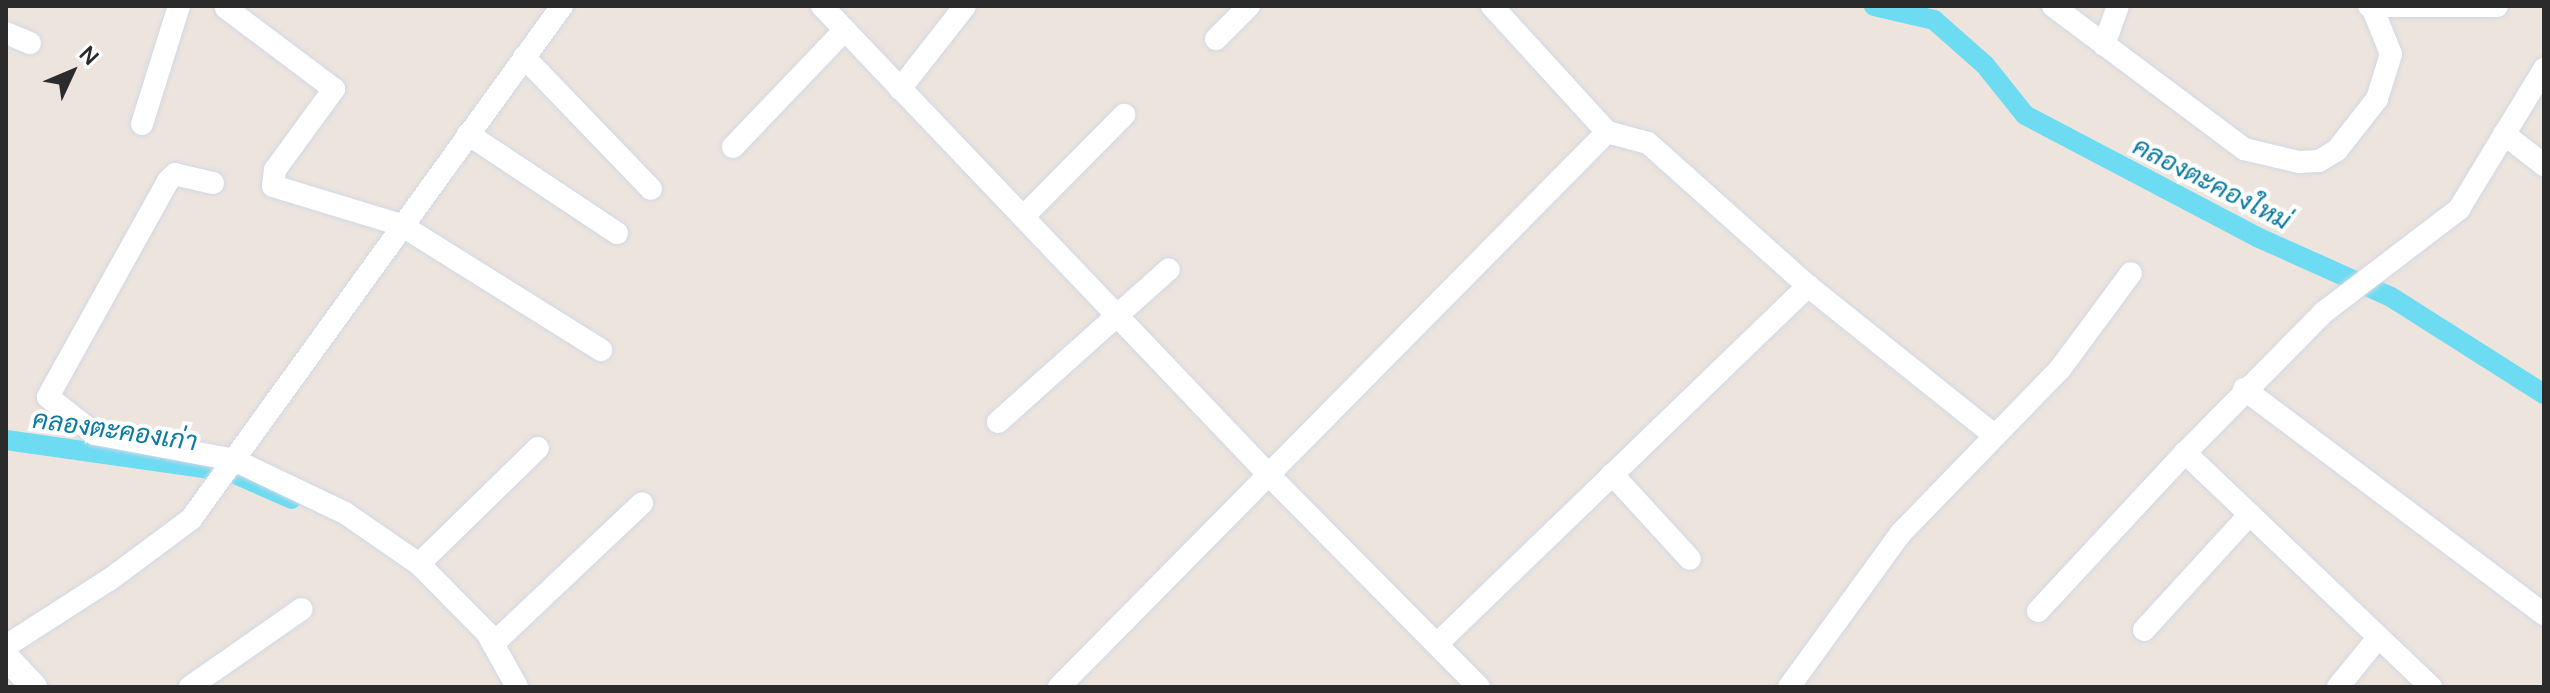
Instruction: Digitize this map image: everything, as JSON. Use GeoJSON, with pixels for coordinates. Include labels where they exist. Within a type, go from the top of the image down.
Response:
{"type":"FeatureCollection","features":[{"type":"Feature","properties":{"kind":"street"},"geometry":{"type":"LineString","coordinates":[[142,124],[179,6]]}},
{"type":"Feature","properties":{"kind":"street"},"geometry":{"type":"LineString","coordinates":[[6,646],[109,580],[191,519],[562,6]]}},
{"type":"Feature","properties":{"kind":"street"},"geometry":{"type":"LineString","coordinates":[[822,6],[1271,477],[1479,687]]}},
{"type":"Feature","properties":{"kind":"street"},"geometry":{"type":"LineString","coordinates":[[900,89],[965,6]]}},
{"type":"Feature","properties":{"kind":"street"},"geometry":{"type":"LineString","coordinates":[[1216,39],[1249,6]]}},
{"type":"Feature","properties":{"kind":"street"},"geometry":{"type":"LineString","coordinates":[[2053,6],[2244,149],[2299,162],[2319,161],[2352,135],[2387,73],[2391,54],[2378,7],[2497,6]]}},
{"type":"Feature","properties":{"kind":"street"},"geometry":{"type":"LineString","coordinates":[[2104,45],[2118,6]]}},
{"type":"Feature","properties":{"kind":"street"},"geometry":{"type":"LineString","coordinates":[[226,8],[334,89],[275,170],[272,185],[401,225],[601,350]]}},
{"type":"Feature","properties":{"kind":"street"},"geometry":{"type":"LineString","coordinates":[[1499,8],[1613,134],[1648,143],[1808,286],[1994,435]]}},
{"type":"Feature","properties":{"kind":"street"},"geometry":{"type":"LineString","coordinates":[[733,147],[845,30]]}},
{"type":"Feature","properties":{"kind":"street"},"geometry":{"type":"LineString","coordinates":[[6,33],[30,43]]}},
{"type":"Feature","properties":{"kind":"street"},"geometry":{"type":"LineString","coordinates":[[524,57],[651,189]]}},
{"type":"Feature","properties":{"kind":"street"},"geometry":{"type":"LineString","coordinates":[[2038,611],[2244,389],[2324,312],[2397,260],[2459,209],[2544,69]]}},
{"type":"Feature","properties":{"kind":"street"},"geometry":{"type":"LineString","coordinates":[[1023,217],[1124,115]]}},
{"type":"Feature","properties":{"kind":"street"},"geometry":{"type":"LineString","coordinates":[[468,134],[617,233]]}},
{"type":"Feature","properties":{"kind":"street"},"geometry":{"type":"LineString","coordinates":[[1059,687],[1613,134]]}},
{"type":"Feature","properties":{"kind":"street"},"geometry":{"type":"LineString","coordinates":[[2504,134],[2541,158]]}},
{"type":"Feature","properties":{"kind":"street"},"geometry":{"type":"LineString","coordinates":[[213,183],[175,174],[168,181],[48,397],[95,434],[234,460],[345,513],[419,564],[493,644],[517,687]]}},
{"type":"Feature","properties":{"kind":"street"},"geometry":{"type":"LineString","coordinates":[[998,422],[1114,314],[1169,269]]}},
{"type":"Feature","properties":{"kind":"street"},"geometry":{"type":"LineString","coordinates":[[1789,687],[1901,533],[2060,369],[2131,273]]}},
{"type":"Feature","properties":{"kind":"street"},"geometry":{"type":"LineString","coordinates":[[1437,644],[1808,286]]}},
{"type":"Feature","properties":{"kind":"street"},"geometry":{"type":"LineString","coordinates":[[2244,389],[2544,614]]}},
{"type":"Feature","properties":{"kind":"street"},"geometry":{"type":"LineString","coordinates":[[419,564],[538,448]]}},
{"type":"Feature","properties":{"kind":"street"},"geometry":{"type":"LineString","coordinates":[[2185,453],[2377,639],[2431,687]]}},
{"type":"Feature","properties":{"kind":"street"},"geometry":{"type":"LineString","coordinates":[[1612,474],[1690,559]]}},
{"type":"Feature","properties":{"kind":"street"},"geometry":{"type":"LineString","coordinates":[[493,644],[642,503]]}},
{"type":"Feature","properties":{"kind":"street"},"geometry":{"type":"LineString","coordinates":[[2144,630],[2250,514]]}},
{"type":"Feature","properties":{"kind":"street"},"geometry":{"type":"LineString","coordinates":[[190,687],[302,609]]}},
{"type":"Feature","properties":{"kind":"street"},"geometry":{"type":"LineString","coordinates":[[2338,687],[2377,639]]}},
{"type":"Feature","properties":{"kind":"street"},"geometry":{"type":"LineString","coordinates":[[6,657],[34,687]]}},
{"type":"Feature","properties":{"kind":"waterway","name":"คลองตะคองใหม่"},"geometry":{"type":"LineString","coordinates":[[1874,6],[1934,20],[1985,65],[2025,115],[2257,237],[2391,297],[2544,394]]}},
{"type":"Feature","properties":{"kind":"waterway","name":"คลองตะคองเก่า"},"geometry":{"type":"LineString","coordinates":[[6,440],[218,470]]}},
{"type":"Feature","properties":{"kind":"waterway","name":"คลองตะคองเก่า"},"geometry":{"type":"LineString","coordinates":[[233,473],[292,499]]}}]}
